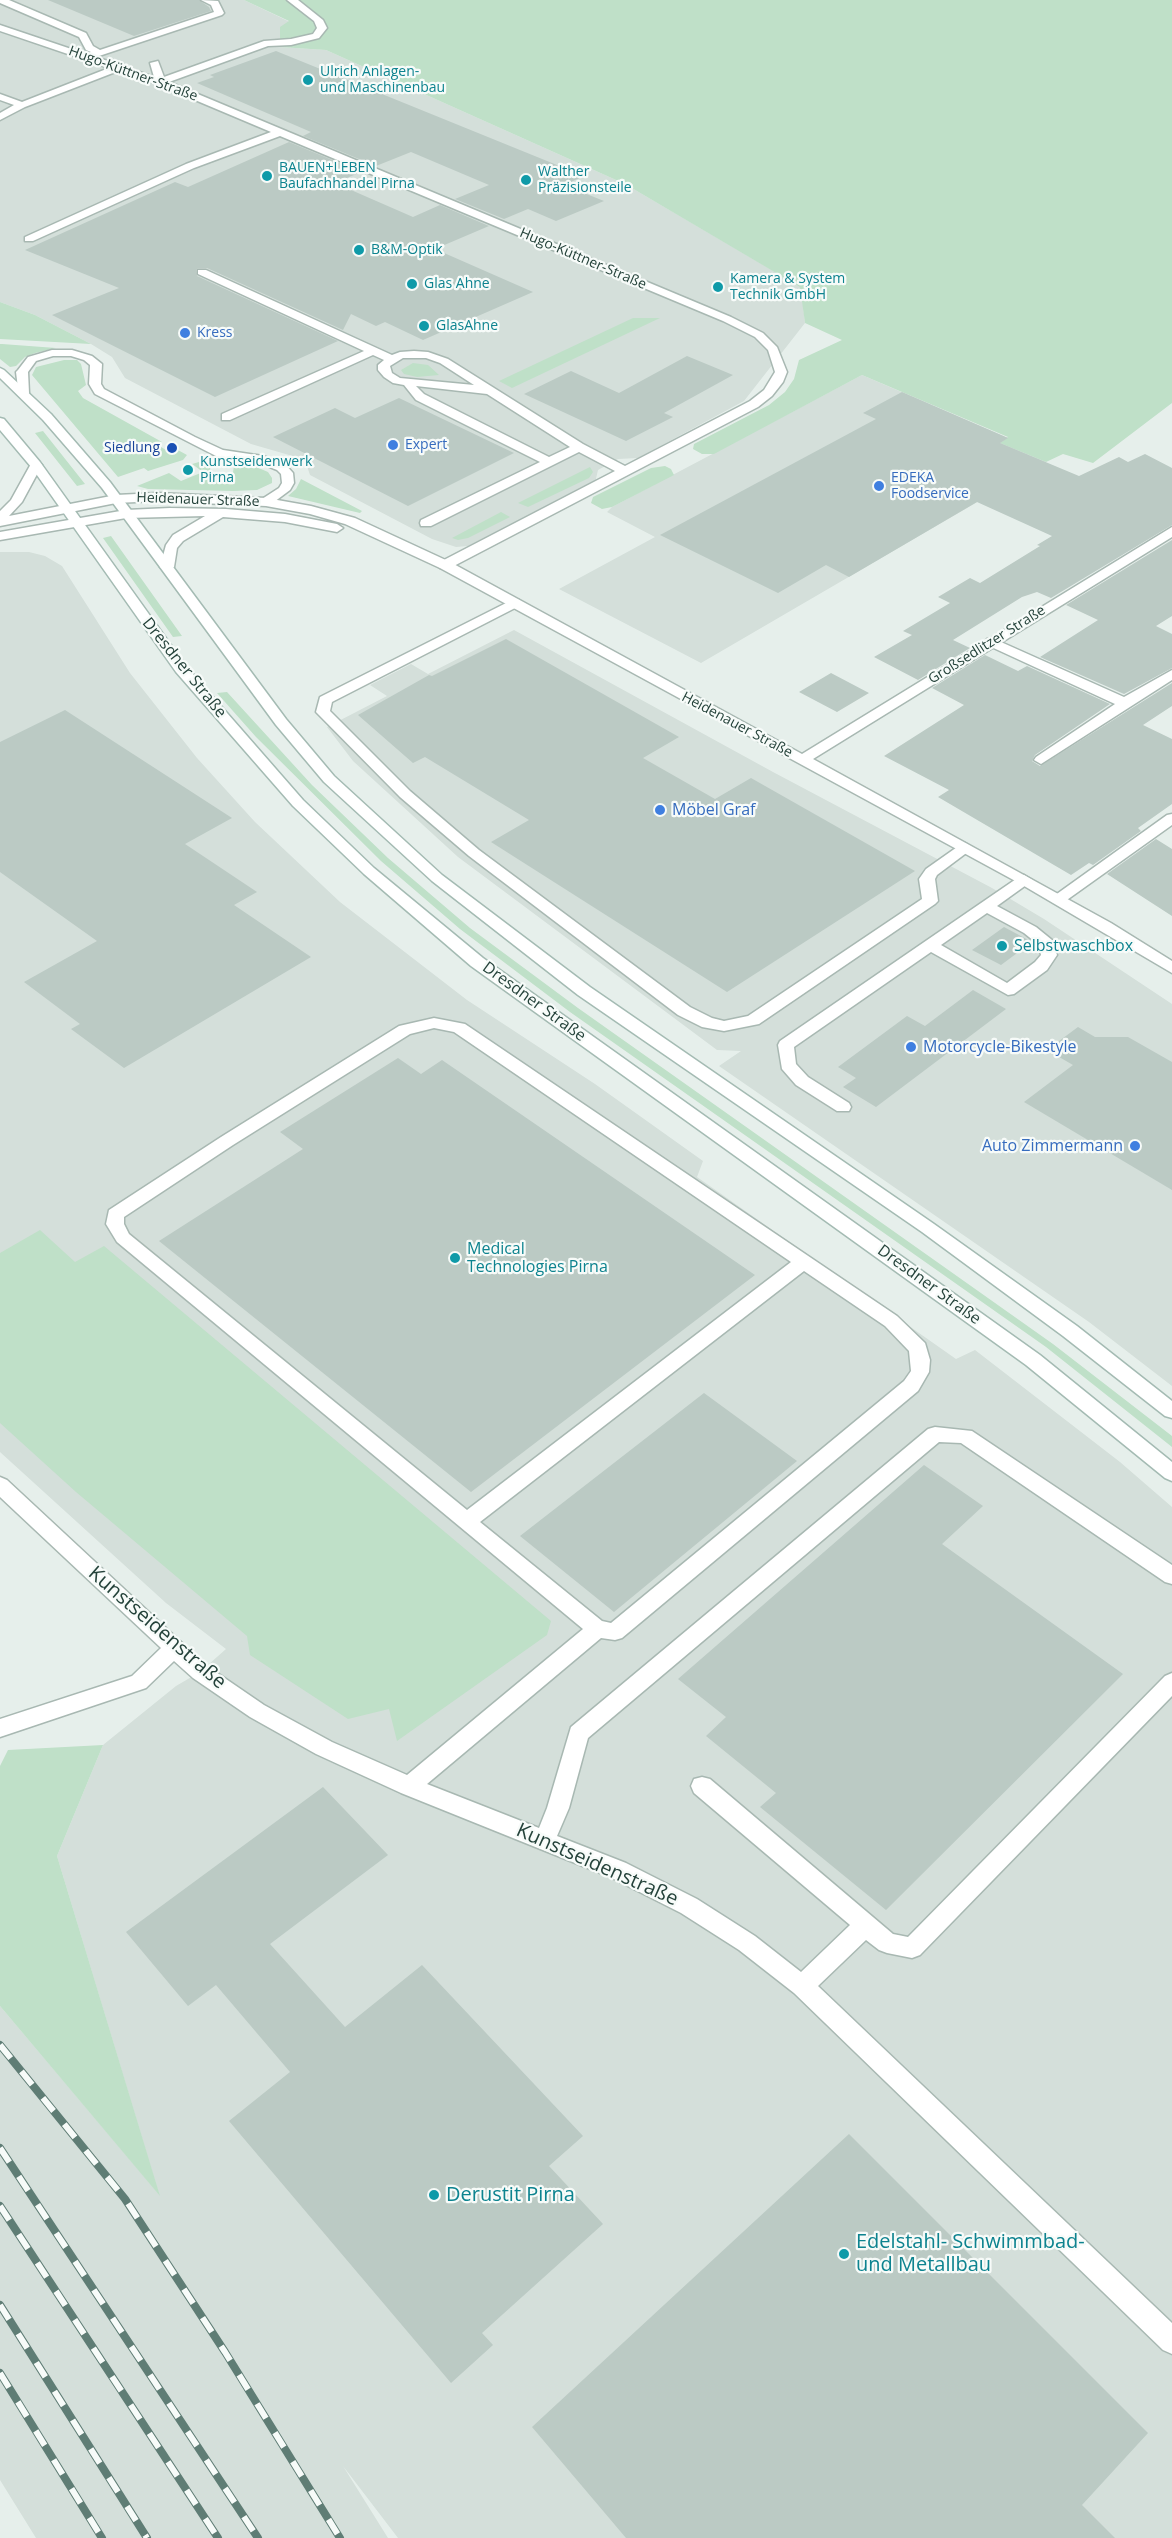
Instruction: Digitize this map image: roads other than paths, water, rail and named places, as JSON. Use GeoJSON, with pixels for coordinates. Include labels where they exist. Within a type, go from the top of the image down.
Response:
{"type":"FeatureCollection","features":[{"type":"Feature","properties":{"kind":"main road"},"geometry":{"type":"LineString","coordinates":[[1,0],[83,34],[89,48],[100,53]]}},
{"type":"Feature","properties":{"kind":"main road"},"geometry":{"type":"LineString","coordinates":[[87,57],[219,13],[215,3],[206,0]]}},
{"type":"Feature","properties":{"kind":"main road"},"geometry":{"type":"LineString","coordinates":[[155,63],[160,82],[267,44],[291,42],[316,36],[322,28],[318,20],[292,0]]}},
{"type":"Feature","properties":{"kind":"main road","name":"Hugo-Küttner-Straße"},"geometry":{"type":"LineString","coordinates":[[0,28],[160,82],[281,132],[728,319],[759,335],[773,349],[781,372],[777,382],[768,393],[754,404],[445,565]]}},
{"type":"Feature","properties":{"kind":"main road"},"geometry":{"type":"LineString","coordinates":[[0,117],[21,105],[117,68]]}},
{"type":"Feature","properties":{"kind":"main road"},"geometry":{"type":"LineString","coordinates":[[0,97],[21,105]]}},
{"type":"Feature","properties":{"kind":"main road"},"geometry":{"type":"LineString","coordinates":[[29,239],[190,166],[281,132]]}},
{"type":"Feature","properties":{"kind":"main road"},"geometry":{"type":"LineString","coordinates":[[202,272],[391,359]]}},
{"type":"Feature","properties":{"kind":"main road"},"geometry":{"type":"LineString","coordinates":[[226,417],[373,351]]}},
{"type":"Feature","properties":{"kind":"main road"},"geometry":{"type":"LineString","coordinates":[[23,393],[22,372],[32,359],[52,353],[72,352],[88,358],[96,364],[95,384],[99,391],[191,441],[220,453],[263,460],[281,467],[287,473],[288,483],[284,490],[266,502]]}},
{"type":"Feature","properties":{"kind":"main road"},"geometry":{"type":"LineString","coordinates":[[487,390],[397,381],[384,370],[384,365],[400,355],[428,355],[444,362],[579,447],[626,472]]}},
{"type":"Feature","properties":{"kind":"main road"},"geometry":{"type":"LineString","coordinates":[[0,372],[23,393],[116,499],[280,722],[329,779],[437,878],[585,992],[928,1228],[1070,1331],[1172,1411]]}},
{"type":"Feature","properties":{"kind":"main road"},"geometry":{"type":"LineString","coordinates":[[409,383],[410,388],[420,397],[550,462]]}},
{"type":"Feature","properties":{"kind":"main road","name":"Dresdner Straße"},"geometry":{"type":"LineString","coordinates":[[0,422],[36,465],[181,669],[298,803],[369,871],[477,962],[1033,1360],[1172,1473]]}},
{"type":"Feature","properties":{"kind":"main road"},"geometry":{"type":"LineString","coordinates":[[426,523],[579,447]]}},
{"type":"Feature","properties":{"kind":"main road"},"geometry":{"type":"LineString","coordinates":[[0,520],[16,502],[36,465]]}},
{"type":"Feature","properties":{"kind":"main road","name":"Heidenauer Straße"},"geometry":{"type":"LineString","coordinates":[[0,520],[116,499],[208,498],[266,502],[334,516],[416,550],[445,565],[1059,899],[1172,968]]}},
{"type":"Feature","properties":{"kind":"main road","name":"Heidenauer Straße"},"geometry":{"type":"LineString","coordinates":[[0,536],[126,514],[226,513],[285,518],[322,525],[416,550]]}},
{"type":"Feature","properties":{"kind":"main road","name":"Heidenauer Straße"},"geometry":{"type":"LineString","coordinates":[[167,567],[171,548],[178,538],[202,522],[226,513]]}},
{"type":"Feature","properties":{"kind":"main road","name":"Großsedlitzer Straße"},"geometry":{"type":"LineString","coordinates":[[802,759],[1172,531]]}},
{"type":"Feature","properties":{"kind":"main road"},"geometry":{"type":"LineString","coordinates":[[514,603],[325,700],[323,712],[405,794],[474,853],[684,1011],[708,1023],[724,1026],[753,1020],[930,901],[927,879],[931,872],[965,848]]}},
{"type":"Feature","properties":{"kind":"main road"},"geometry":{"type":"LineString","coordinates":[[992,642],[1125,703]]}},
{"type":"Feature","properties":{"kind":"main road"},"geometry":{"type":"LineString","coordinates":[[1041,760],[1172,674]]}},
{"type":"Feature","properties":{"kind":"main road"},"geometry":{"type":"LineString","coordinates":[[1059,899],[1172,818]]}},
{"type":"Feature","properties":{"kind":"main road"},"geometry":{"type":"LineString","coordinates":[[843,1107],[802,1081],[788,1065],[786,1045],[1024,880]]}},
{"type":"Feature","properties":{"kind":"main road"},"geometry":{"type":"LineString","coordinates":[[930,945],[1008,990],[1041,966],[1049,954],[1046,943],[1030,930],[986,906]]}},
{"type":"Feature","properties":{"kind":"main road"},"geometry":{"type":"LineString","coordinates":[[434,1023],[459,1028],[804,1262],[906,1333],[918,1348],[921,1360],[920,1372],[911,1386],[615,1632],[597,1629],[123,1238],[115,1224],[115,1214],[405,1030],[434,1023]]}},
{"type":"Feature","properties":{"kind":"main road"},"geometry":{"type":"LineString","coordinates":[[467,1521],[804,1262]]}},
{"type":"Feature","properties":{"kind":"main road"},"geometry":{"type":"LineString","coordinates":[[545,1839],[558,1808],[579,1733],[935,1434],[965,1436],[1172,1576]]}},
{"type":"Feature","properties":{"kind":"main road","name":"Kunstseidenstraße"},"geometry":{"type":"LineString","coordinates":[[0,1485],[200,1672],[257,1712],[324,1748],[409,1786],[618,1870],[689,1906],[747,1943],[802,1986],[1172,2341]]}},
{"type":"Feature","properties":{"kind":"main road"},"geometry":{"type":"LineString","coordinates":[[409,1786],[597,1629]]}},
{"type":"Feature","properties":{"kind":"main road"},"geometry":{"type":"LineString","coordinates":[[0,1728],[139,1682],[174,1648]]}},
{"type":"Feature","properties":{"kind":"main road"},"geometry":{"type":"LineString","coordinates":[[702,1786],[887,1942],[912,1948],[1172,1682]]}},
{"type":"Feature","properties":{"kind":"main road"},"geometry":{"type":"LineString","coordinates":[[802,1986],[866,1925]]}},
{"type":"Feature","properties":{"kind":"railway"},"geometry":{"type":"LineString","coordinates":[[0,2045],[125,2199],[225,2352],[340,2538]]}},
{"type":"Feature","properties":{"kind":"railway"},"geometry":{"type":"LineString","coordinates":[[0,2148],[258,2538]]}},
{"type":"Feature","properties":{"kind":"railway"},"geometry":{"type":"LineString","coordinates":[[0,2206],[218,2538]]}},
{"type":"Feature","properties":{"kind":"railway"},"geometry":{"type":"LineString","coordinates":[[0,2305],[147,2538]]}},
{"type":"Feature","properties":{"kind":"railway"},"geometry":{"type":"LineString","coordinates":[[0,2373],[102,2538]]}},
{"type":"Feature","properties":{"kind":"place","name":"Ulrich Anlagen- und Maschinenbau"},"geometry":{"type":"Point","coordinates":[308,80]}},
{"type":"Feature","properties":{"kind":"place","name":"BAUEN+LEBEN Baufachhandel Pirna"},"geometry":{"type":"Point","coordinates":[267,176]}},
{"type":"Feature","properties":{"kind":"place","name":"Walther Präzisionsteile"},"geometry":{"type":"Point","coordinates":[526,180]}},
{"type":"Feature","properties":{"kind":"place","name":"B&M-Optik"},"geometry":{"type":"Point","coordinates":[359,250]}},
{"type":"Feature","properties":{"kind":"place","name":"Glas Ahne"},"geometry":{"type":"Point","coordinates":[412,284]}},
{"type":"Feature","properties":{"kind":"place","name":"Kamera & System Technik GmbH"},"geometry":{"type":"Point","coordinates":[718,287]}},
{"type":"Feature","properties":{"kind":"place","name":"GlasAhne"},"geometry":{"type":"Point","coordinates":[424,326]}},
{"type":"Feature","properties":{"kind":"place","name":"Kress"},"geometry":{"type":"Point","coordinates":[185,333]}},
{"type":"Feature","properties":{"kind":"place","name":"Expert"},"geometry":{"type":"Point","coordinates":[393,445]}},
{"type":"Feature","properties":{"kind":"place","name":"Siedlung"},"geometry":{"type":"Point","coordinates":[172,448]}},
{"type":"Feature","properties":{"kind":"place","name":"Kunstseidenwerk Pirna"},"geometry":{"type":"Point","coordinates":[188,470]}},
{"type":"Feature","properties":{"kind":"place","name":"EDEKA Foodservice"},"geometry":{"type":"Point","coordinates":[879,486]}},
{"type":"Feature","properties":{"kind":"place","name":"Möbel Graf"},"geometry":{"type":"Point","coordinates":[660,810]}},
{"type":"Feature","properties":{"kind":"place","name":"Selbstwaschbox"},"geometry":{"type":"Point","coordinates":[1002,946]}},
{"type":"Feature","properties":{"kind":"place","name":"Motorcycle-Bikestyle"},"geometry":{"type":"Point","coordinates":[911,1047]}},
{"type":"Feature","properties":{"kind":"place","name":"Auto Zimmermann"},"geometry":{"type":"Point","coordinates":[1135,1146]}},
{"type":"Feature","properties":{"kind":"place","name":"Medical Technologies Pirna"},"geometry":{"type":"Point","coordinates":[455,1258]}},
{"type":"Feature","properties":{"kind":"place","name":"Derustit Pirna"},"geometry":{"type":"Point","coordinates":[434,2195]}},
{"type":"Feature","properties":{"kind":"place","name":"Edelstahl- Schwimmbad- und Metallbau"},"geometry":{"type":"Point","coordinates":[844,2254]}}]}
